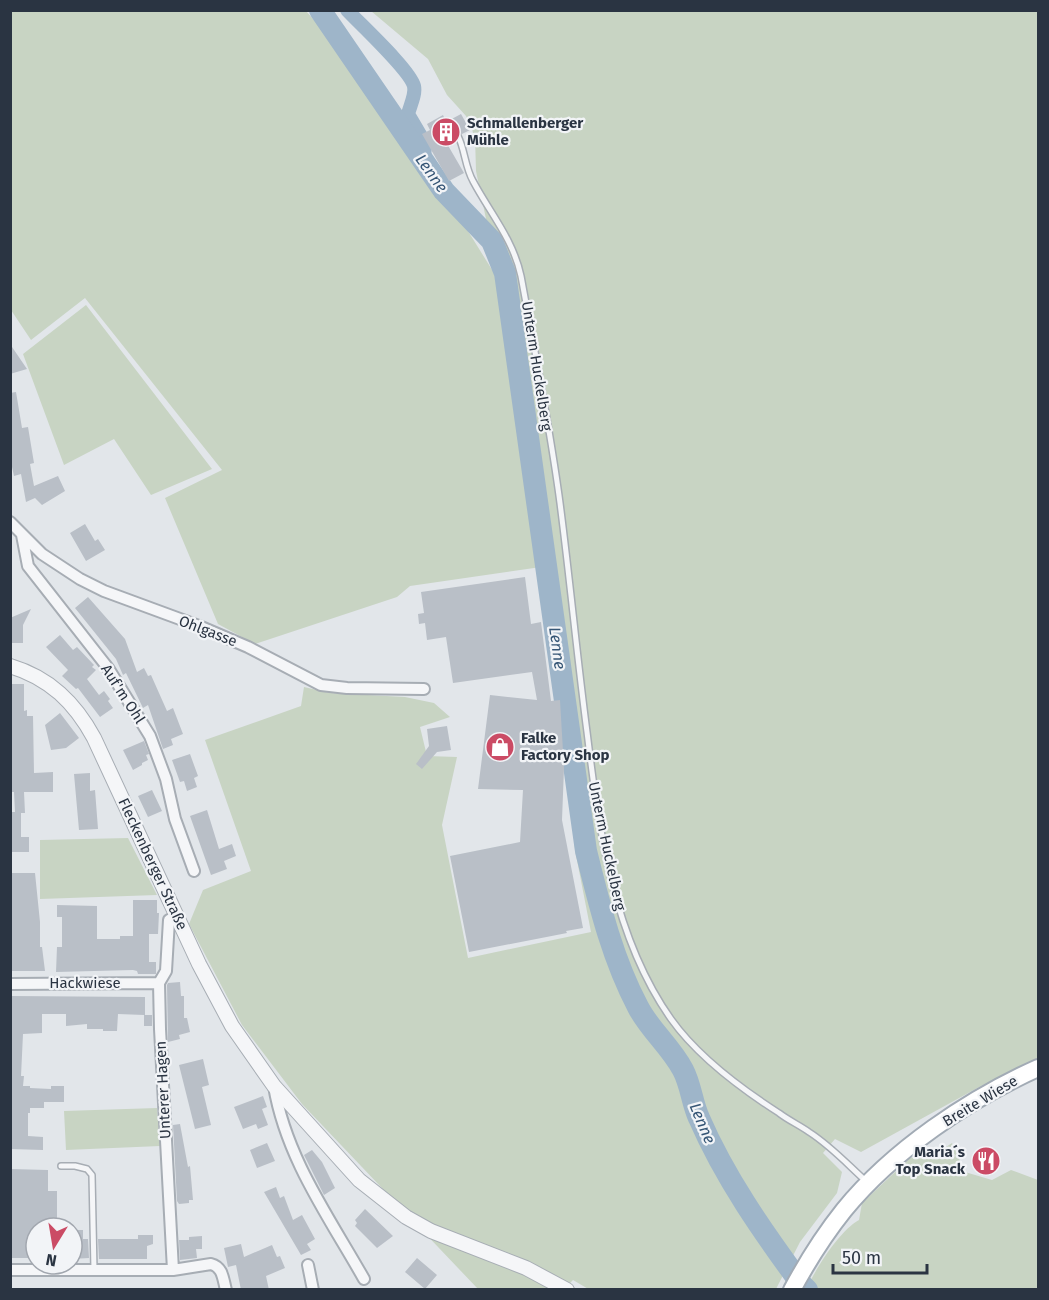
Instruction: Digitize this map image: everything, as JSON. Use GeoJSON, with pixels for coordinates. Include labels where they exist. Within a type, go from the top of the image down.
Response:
{"type":"FeatureCollection","features":[{"type":"Feature","properties":{"kind":"main road","name":"Breite Wiese"},"geometry":{"type":"LineString","coordinates":[[792,1290],[812,1254],[844,1210],[889,1164],[947,1120],[988,1094],[1038,1068]]}},
{"type":"Feature","properties":{"kind":"street","name":"Ohlgasse"},"geometry":{"type":"LineString","coordinates":[[10,522],[54,564],[90,584],[248,647],[321,685],[335,688],[424,689]]}},
{"type":"Feature","properties":{"kind":"street","name":"Auf'm Ohl"},"geometry":{"type":"LineString","coordinates":[[22,535],[28,566],[108,669],[146,730],[163,771],[175,819],[194,871]]}},
{"type":"Feature","properties":{"kind":"street","name":"Fleckenberger Straße"},"geometry":{"type":"LineString","coordinates":[[10,666],[53,686],[80,714],[94,738],[199,964],[232,1026],[274,1086],[358,1180],[406,1217],[430,1231],[526,1268],[567,1290]]}},
{"type":"Feature","properties":{"kind":"street","name":"Unterer Hagen"},"geometry":{"type":"LineString","coordinates":[[172,1270],[159,983],[166,971],[169,920],[177,916]]}},
{"type":"Feature","properties":{"kind":"street","name":"Hackwiese"},"geometry":{"type":"LineString","coordinates":[[10,984],[159,983]]}},
{"type":"Feature","properties":{"kind":"street","name":"Fleckenberger Straße"},"geometry":{"type":"LineString","coordinates":[[274,1086],[280,1114],[303,1173],[364,1280]]}},
{"type":"Feature","properties":{"kind":"street"},"geometry":{"type":"LineString","coordinates":[[10,1270],[172,1270],[216,1265],[221,1270],[226,1290]]}},
{"type":"Feature","properties":{"kind":"street"},"geometry":{"type":"LineString","coordinates":[[308,1265],[313,1290]]}},
{"type":"Feature","properties":{"kind":"lane","name":"Unterm Huckelberg"},"geometry":{"type":"LineString","coordinates":[[458,136],[472,179],[509,238],[522,276],[560,502],[592,776],[604,848],[623,920],[643,970],[657,997],[685,1037],[723,1072],[829,1147],[869,1184]]}},
{"type":"Feature","properties":{"kind":"lane"},"geometry":{"type":"LineString","coordinates":[[61,1166],[87,1169],[92,1175],[94,1270]]}},
{"type":"Feature","properties":{"kind":"green space"},"geometry":{"type":"Polygon","coordinates":[[[10,11],[306,11],[391,107],[499,281],[476,171],[475,137],[466,116],[447,95],[428,59],[371,11],[1038,11],[1038,1059],[981,1086],[861,1152],[835,1139],[823,1153],[842,1172],[837,1193],[800,1242],[776,1289],[590,1290],[573,1280],[564,1289],[478,1289],[302,1104],[242,1025],[189,924],[203,890],[251,871],[205,740],[301,706],[304,687],[330,693],[405,697],[434,703],[450,717],[420,727],[427,756],[457,757],[442,825],[468,958],[591,932],[575,850],[561,699],[541,567],[410,586],[397,597],[255,644],[218,624],[165,498],[222,470],[85,298],[31,340],[11,310],[10,11]]]}},
{"type":"Feature","properties":{"kind":"green space"},"geometry":{"type":"Polygon","coordinates":[[[86,305],[212,469],[151,495],[114,439],[64,465],[23,354],[86,305]]]}},
{"type":"Feature","properties":{"kind":"green space"},"geometry":{"type":"Polygon","coordinates":[[[128,838],[157,895],[40,899],[40,840],[128,838]]]}},
{"type":"Feature","properties":{"kind":"green space"},"geometry":{"type":"Polygon","coordinates":[[[157,1108],[160,1146],[66,1150],[64,1111],[157,1108]]]}},
{"type":"Feature","properties":{"kind":"green space"},"geometry":{"type":"Polygon","coordinates":[[[952,1143],[965,1172],[992,1180],[1011,1170],[1038,1180],[1038,1289],[806,1289],[836,1241],[859,1220],[862,1203],[910,1158],[940,1151],[952,1143]]]}},
{"type":"Feature","properties":{"kind":"building"},"geometry":{"type":"Polygon","coordinates":[[[461,114],[470,130],[462,134],[456,132],[454,138],[446,142],[464,173],[449,181],[422,134],[430,130],[427,124],[443,115],[446,122],[461,114]]]}},
{"type":"Feature","properties":{"kind":"building"},"geometry":{"type":"Polygon","coordinates":[[[10,344],[27,369],[10,374],[10,344]]]}},
{"type":"Feature","properties":{"kind":"building"},"geometry":{"type":"Polygon","coordinates":[[[16,392],[22,428],[28,427],[34,463],[30,464],[34,486],[58,476],[65,491],[42,505],[35,498],[26,502],[21,474],[14,476],[10,393],[16,392]]]}},
{"type":"Feature","properties":{"kind":"building"},"geometry":{"type":"Polygon","coordinates":[[[85,524],[95,541],[98,539],[105,550],[86,561],[70,533],[85,524]]]}},
{"type":"Feature","properties":{"kind":"building"},"geometry":{"type":"Polygon","coordinates":[[[525,577],[531,624],[541,622],[551,701],[560,700],[564,768],[562,820],[583,928],[469,952],[450,856],[520,842],[523,790],[478,789],[490,695],[537,700],[532,672],[453,683],[446,637],[427,640],[425,623],[419,624],[418,614],[424,613],[421,592],[525,577]]]}},
{"type":"Feature","properties":{"kind":"building"},"geometry":{"type":"Polygon","coordinates":[[[88,597],[125,639],[137,672],[144,668],[148,676],[151,675],[167,711],[173,708],[183,734],[171,739],[173,745],[163,749],[148,705],[143,708],[126,673],[123,675],[116,659],[75,608],[88,597]]]}},
{"type":"Feature","properties":{"kind":"building"},"geometry":{"type":"Polygon","coordinates":[[[31,609],[23,625],[23,643],[10,643],[10,618],[31,609]]]}},
{"type":"Feature","properties":{"kind":"building"},"geometry":{"type":"Polygon","coordinates":[[[60,635],[73,650],[77,647],[94,665],[92,667],[96,670],[87,679],[99,695],[104,691],[113,708],[100,717],[78,688],[76,689],[62,676],[68,670],[46,647],[60,635]]]}},
{"type":"Feature","properties":{"kind":"building"},"geometry":{"type":"Polygon","coordinates":[[[10,684],[24,684],[24,711],[27,710],[27,716],[33,716],[34,773],[53,772],[53,792],[24,792],[25,813],[21,813],[21,837],[29,837],[29,852],[10,852],[10,812],[15,812],[14,792],[10,792],[10,684]]]}},
{"type":"Feature","properties":{"kind":"building"},"geometry":{"type":"Polygon","coordinates":[[[60,713],[79,738],[66,748],[51,750],[45,725],[60,713]]]}},
{"type":"Feature","properties":{"kind":"building"},"geometry":{"type":"Polygon","coordinates":[[[447,726],[451,750],[437,752],[422,769],[416,764],[429,746],[427,729],[447,726]]]}},
{"type":"Feature","properties":{"kind":"building"},"geometry":{"type":"Polygon","coordinates":[[[144,741],[149,754],[146,755],[148,760],[133,770],[123,750],[144,741]]]}},
{"type":"Feature","properties":{"kind":"building"},"geometry":{"type":"Polygon","coordinates":[[[190,754],[198,776],[194,778],[197,787],[187,791],[184,781],[180,782],[172,760],[190,754]]]}},
{"type":"Feature","properties":{"kind":"building"},"geometry":{"type":"Polygon","coordinates":[[[90,773],[90,791],[95,790],[98,829],[79,830],[74,774],[90,773]]]}},
{"type":"Feature","properties":{"kind":"building"},"geometry":{"type":"Polygon","coordinates":[[[152,790],[162,811],[148,817],[138,796],[152,790]]]}},
{"type":"Feature","properties":{"kind":"building"},"geometry":{"type":"Polygon","coordinates":[[[207,810],[219,849],[232,844],[236,856],[224,861],[227,869],[211,875],[190,816],[207,810]]]}},
{"type":"Feature","properties":{"kind":"building"},"geometry":{"type":"Polygon","coordinates":[[[10,873],[35,873],[40,947],[42,947],[45,971],[10,971],[10,873]]]}},
{"type":"Feature","properties":{"kind":"building"},"geometry":{"type":"Polygon","coordinates":[[[133,900],[157,900],[158,934],[149,934],[149,962],[156,962],[156,974],[138,974],[133,970],[56,972],[57,947],[62,947],[62,917],[57,917],[57,905],[97,906],[97,939],[120,939],[120,936],[133,936],[133,900]]]}},
{"type":"Feature","properties":{"kind":"building"},"geometry":{"type":"Polygon","coordinates":[[[180,982],[181,996],[184,996],[184,1018],[187,1018],[190,1032],[179,1035],[180,1039],[168,1042],[167,985],[180,982]]]}},
{"type":"Feature","properties":{"kind":"building"},"geometry":{"type":"Polygon","coordinates":[[[10,996],[145,997],[145,1015],[152,1015],[152,1026],[144,1026],[144,1015],[118,1014],[117,1031],[103,1031],[103,1029],[87,1029],[87,1024],[66,1026],[66,1014],[42,1014],[42,1033],[23,1034],[21,1076],[24,1076],[23,1086],[51,1089],[51,1086],[64,1086],[64,1102],[44,1102],[44,1108],[30,1108],[30,1113],[28,1113],[28,1136],[43,1137],[43,1150],[10,1149],[10,996]]]}},
{"type":"Feature","properties":{"kind":"building"},"geometry":{"type":"Polygon","coordinates":[[[203,1059],[209,1085],[202,1087],[211,1125],[195,1129],[179,1065],[203,1059]]]}},
{"type":"Feature","properties":{"kind":"building"},"geometry":{"type":"Polygon","coordinates":[[[263,1096],[267,1107],[262,1109],[268,1125],[258,1129],[256,1124],[243,1129],[234,1107],[263,1096]]]}},
{"type":"Feature","properties":{"kind":"building"},"geometry":{"type":"Polygon","coordinates":[[[180,1124],[188,1167],[190,1166],[193,1200],[179,1204],[173,1125],[180,1124]]]}},
{"type":"Feature","properties":{"kind":"building"},"geometry":{"type":"Polygon","coordinates":[[[267,1143],[275,1161],[257,1168],[250,1150],[267,1143]]]}},
{"type":"Feature","properties":{"kind":"building"},"geometry":{"type":"Polygon","coordinates":[[[991,1148],[1001,1164],[986,1173],[976,1158],[991,1148]]]}},
{"type":"Feature","properties":{"kind":"building"},"geometry":{"type":"Polygon","coordinates":[[[312,1150],[322,1162],[335,1188],[324,1195],[304,1155],[312,1150]]]}},
{"type":"Feature","properties":{"kind":"building"},"geometry":{"type":"Polygon","coordinates":[[[10,1169],[48,1170],[48,1191],[57,1191],[57,1216],[24,1216],[24,1258],[10,1258],[10,1169]]]}},
{"type":"Feature","properties":{"kind":"building"},"geometry":{"type":"Polygon","coordinates":[[[276,1187],[280,1198],[284,1196],[293,1220],[302,1215],[315,1239],[307,1244],[311,1250],[301,1255],[264,1192],[276,1187]]]}},
{"type":"Feature","properties":{"kind":"building"},"geometry":{"type":"Polygon","coordinates":[[[365,1209],[393,1236],[377,1248],[355,1226],[357,1223],[355,1220],[365,1209]]]}},
{"type":"Feature","properties":{"kind":"building"},"geometry":{"type":"Polygon","coordinates":[[[138,1235],[153,1235],[153,1244],[147,1246],[147,1259],[99,1259],[98,1239],[138,1239],[138,1235]]]}},
{"type":"Feature","properties":{"kind":"building"},"geometry":{"type":"Polygon","coordinates":[[[202,1236],[202,1249],[196,1249],[197,1258],[180,1260],[179,1240],[202,1236]]]}},
{"type":"Feature","properties":{"kind":"building"},"geometry":{"type":"Polygon","coordinates":[[[84,1239],[88,1239],[89,1258],[84,1258],[84,1239]]]}},
{"type":"Feature","properties":{"kind":"building"},"geometry":{"type":"Polygon","coordinates":[[[241,1244],[244,1257],[272,1245],[277,1257],[280,1256],[285,1268],[266,1276],[269,1290],[241,1290],[236,1265],[228,1267],[224,1248],[241,1244]]]}},
{"type":"Feature","properties":{"kind":"building"},"geometry":{"type":"Polygon","coordinates":[[[417,1258],[437,1275],[425,1289],[405,1272],[417,1258]]]}},
{"type":"Feature","properties":{"kind":"waterway","name":"Lenne"},"geometry":{"type":"LineString","coordinates":[[320,10],[444,191],[492,241],[505,273],[586,851],[607,930],[638,1007],[683,1070],[697,1112],[721,1162],[759,1225],[807,1290]]}},
{"type":"Feature","properties":{"kind":"waterway"},"geometry":{"type":"LineString","coordinates":[[347,10],[395,59],[411,79],[414,93],[408,114],[425,143],[424,160]]}},
{"type":"Feature","properties":{"kind":"place","name":"Schmallenberger Mühle"},"geometry":{"type":"Point","coordinates":[446,132]}},
{"type":"Feature","properties":{"kind":"place","name":"Falke Factory Shop"},"geometry":{"type":"Point","coordinates":[500,747]}},
{"type":"Feature","properties":{"kind":"place","name":"Maria´s Top Snack"},"geometry":{"type":"Point","coordinates":[986,1161]}}]}
